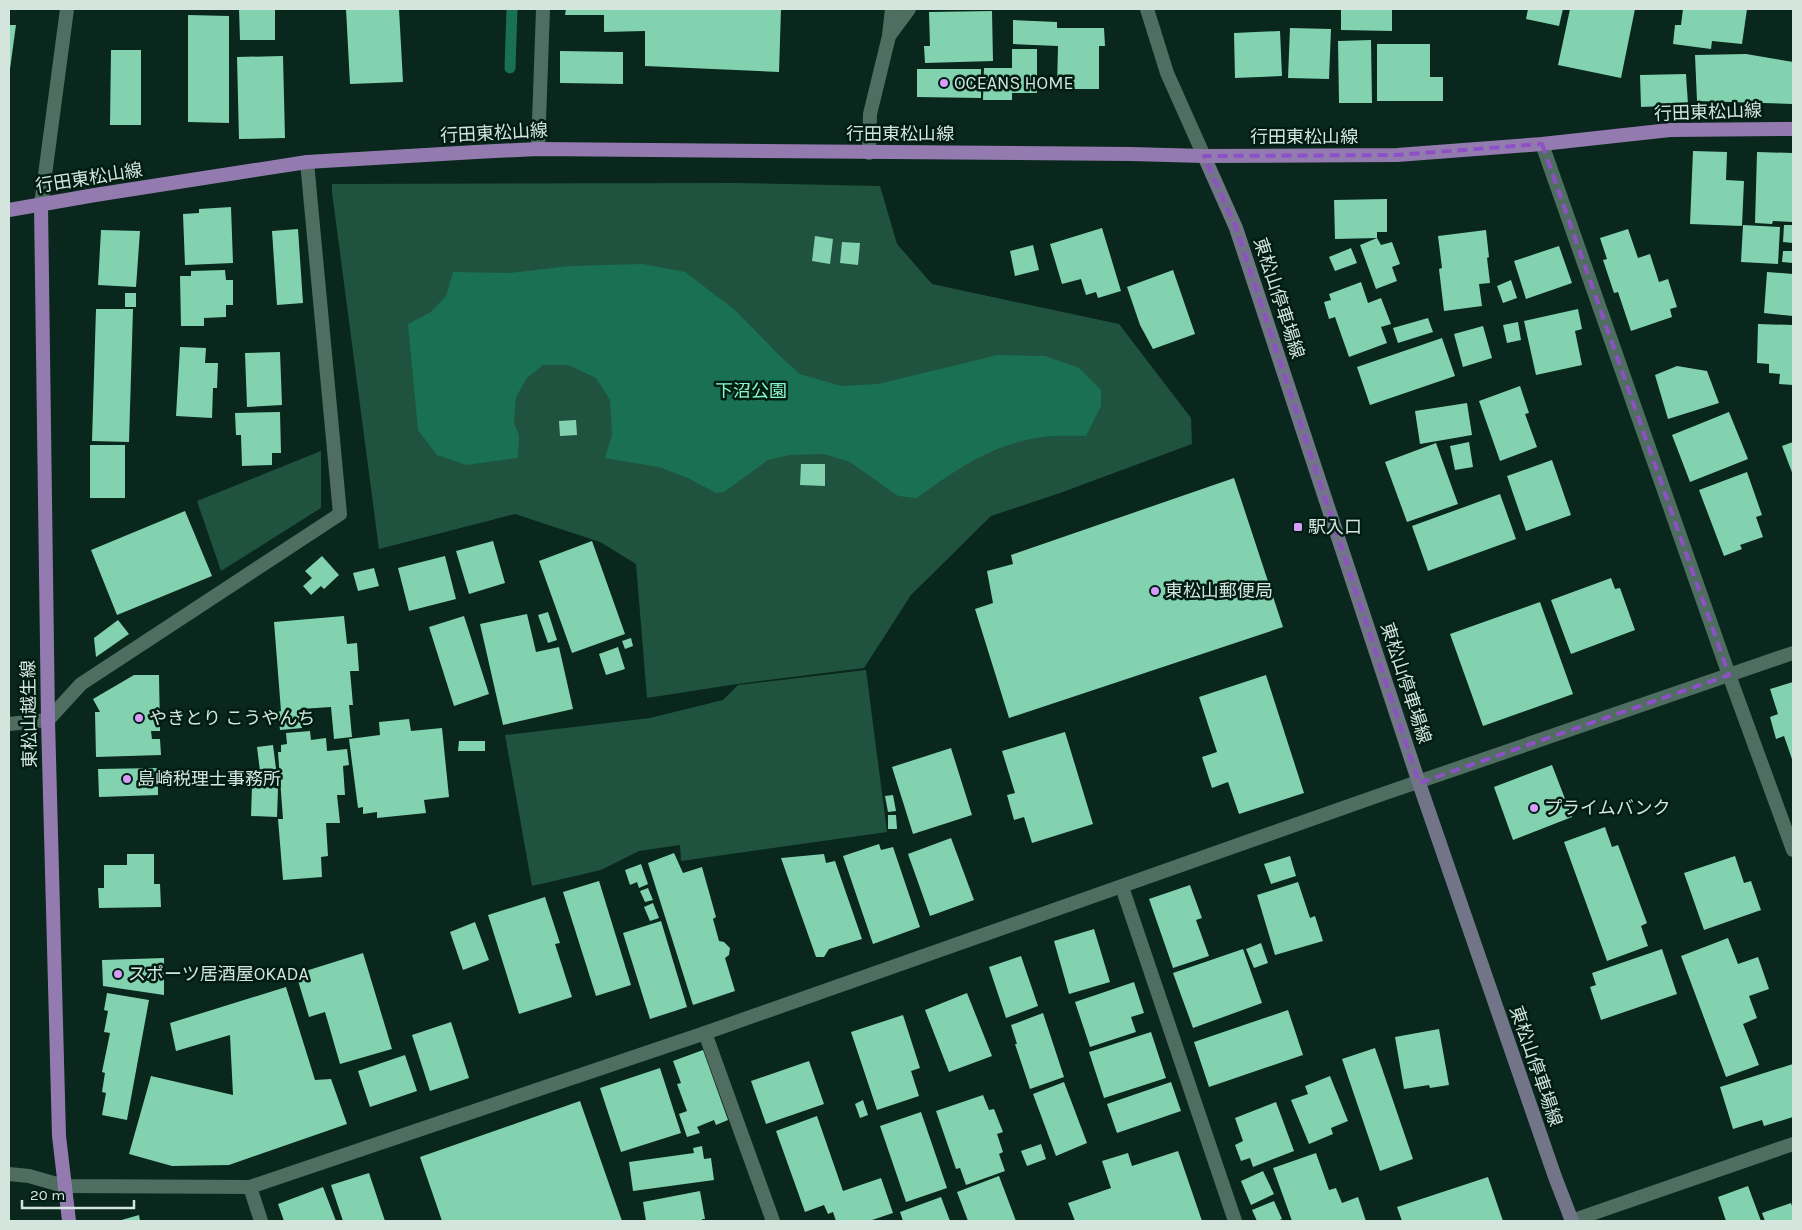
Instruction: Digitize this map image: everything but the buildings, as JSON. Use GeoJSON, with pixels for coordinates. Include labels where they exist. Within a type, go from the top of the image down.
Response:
{"type":"FeatureCollection","features":[{"type":"Feature","properties":{"kind":"main road","name":"行田東松山線"},"geometry":{"type":"LineString","coordinates":[[9,210],[308,162],[538,149],[1204,156],[1397,155],[1542,144],[1670,130],[1793,129]]}},
{"type":"Feature","properties":{"kind":"main road","name":"東松山停車場線"},"geometry":{"type":"LineString","coordinates":[[1204,156],[1236,228],[1419,783],[1555,1177],[1572,1221]]}},
{"type":"Feature","properties":{"kind":"main road","name":"東松山越生線"},"geometry":{"type":"LineString","coordinates":[[41,205],[48,720],[59,1136],[69,1221]]}},
{"type":"Feature","properties":{"kind":"street"},"geometry":{"type":"LineString","coordinates":[[41,205],[67,9]]}},
{"type":"Feature","properties":{"kind":"street"},"geometry":{"type":"LineString","coordinates":[[538,149],[542,9]]}},
{"type":"Feature","properties":{"kind":"street"},"geometry":{"type":"LineString","coordinates":[[868,153],[870,114],[889,36],[892,9]]}},
{"type":"Feature","properties":{"kind":"street"},"geometry":{"type":"LineString","coordinates":[[889,36],[909,9]]}},
{"type":"Feature","properties":{"kind":"street"},"geometry":{"type":"LineString","coordinates":[[1148,9],[1167,73],[1204,156]]}},
{"type":"Feature","properties":{"kind":"street"},"geometry":{"type":"LineString","coordinates":[[1542,144],[1729,675],[1793,850]]}},
{"type":"Feature","properties":{"kind":"street"},"geometry":{"type":"LineString","coordinates":[[9,724],[48,720],[81,684],[340,514],[308,162]]}},
{"type":"Feature","properties":{"kind":"street"},"geometry":{"type":"LineString","coordinates":[[9,1174],[29,1176],[64,1186],[250,1187],[705,1034],[1793,653]]}},
{"type":"Feature","properties":{"kind":"street"},"geometry":{"type":"LineString","coordinates":[[1122,887],[1236,1221]]}},
{"type":"Feature","properties":{"kind":"street"},"geometry":{"type":"LineString","coordinates":[[705,1034],[773,1221]]}},
{"type":"Feature","properties":{"kind":"street"},"geometry":{"type":"LineString","coordinates":[[1572,1221],[1793,1144]]}},
{"type":"Feature","properties":{"kind":"street"},"geometry":{"type":"LineString","coordinates":[[250,1187],[262,1221]]}},
{"type":"Feature","properties":{"kind":"highlighted area"},"geometry":{"type":"Polygon","coordinates":[[[1542,144],[1729,675],[1419,783],[1236,228],[1204,156],[1397,155],[1542,144]]]}},
{"type":"Feature","properties":{"kind":"green space","name":"下沼公園"},"geometry":{"type":"Polygon","coordinates":[[[736,183],[880,186],[897,244],[932,284],[1119,324],[1191,418],[1192,444],[1060,493],[991,516],[911,595],[864,668],[737,684],[647,698],[636,564],[600,542],[515,514],[379,549],[332,184],[736,183]]]}},
{"type":"Feature","properties":{"kind":"green space"},"geometry":{"type":"Polygon","coordinates":[[[321,451],[321,508],[221,571],[197,501],[321,451]]]}},
{"type":"Feature","properties":{"kind":"green space"},"geometry":{"type":"Polygon","coordinates":[[[866,670],[887,832],[681,861],[680,845],[639,851],[601,870],[532,886],[505,735],[650,718],[723,700],[738,685],[866,670]]]}},
{"type":"Feature","properties":{"kind":"shaded area"},"geometry":{"type":"Polygon","coordinates":[[[643,264],[685,272],[735,310],[800,374],[841,386],[878,384],[998,355],[1045,356],[1079,368],[1101,390],[1101,406],[1086,436],[1042,437],[1003,447],[959,469],[917,498],[898,496],[850,462],[824,454],[789,455],[768,460],[724,492],[716,493],[688,478],[659,467],[605,458],[612,435],[610,400],[596,378],[568,365],[543,365],[527,378],[516,397],[514,424],[519,435],[518,458],[466,465],[437,455],[418,430],[408,324],[431,312],[446,296],[453,272],[510,273],[570,266],[643,264]]]}},
{"type":"Feature","properties":{"kind":"waterway"},"geometry":{"type":"LineString","coordinates":[[510,68],[512,9]]}},
{"type":"Feature","properties":{"kind":"place","name":"OCEANS HOME"},"geometry":{"type":"Point","coordinates":[944,83]}},
{"type":"Feature","properties":{"kind":"place","name":"駅入口"},"geometry":{"type":"Point","coordinates":[1298,527]}},
{"type":"Feature","properties":{"kind":"place","name":"東松山郵便局"},"geometry":{"type":"Point","coordinates":[1155,591]}},
{"type":"Feature","properties":{"kind":"place","name":"やきとり こうやんち"},"geometry":{"type":"Point","coordinates":[139,718]}},
{"type":"Feature","properties":{"kind":"place","name":"島崎税理士事務所"},"geometry":{"type":"Point","coordinates":[127,779]}},
{"type":"Feature","properties":{"kind":"place","name":"プライムバンク"},"geometry":{"type":"Point","coordinates":[1534,808]}},
{"type":"Feature","properties":{"kind":"place","name":"スポーツ居酒屋OKADA"},"geometry":{"type":"Point","coordinates":[118,974]}}]}
